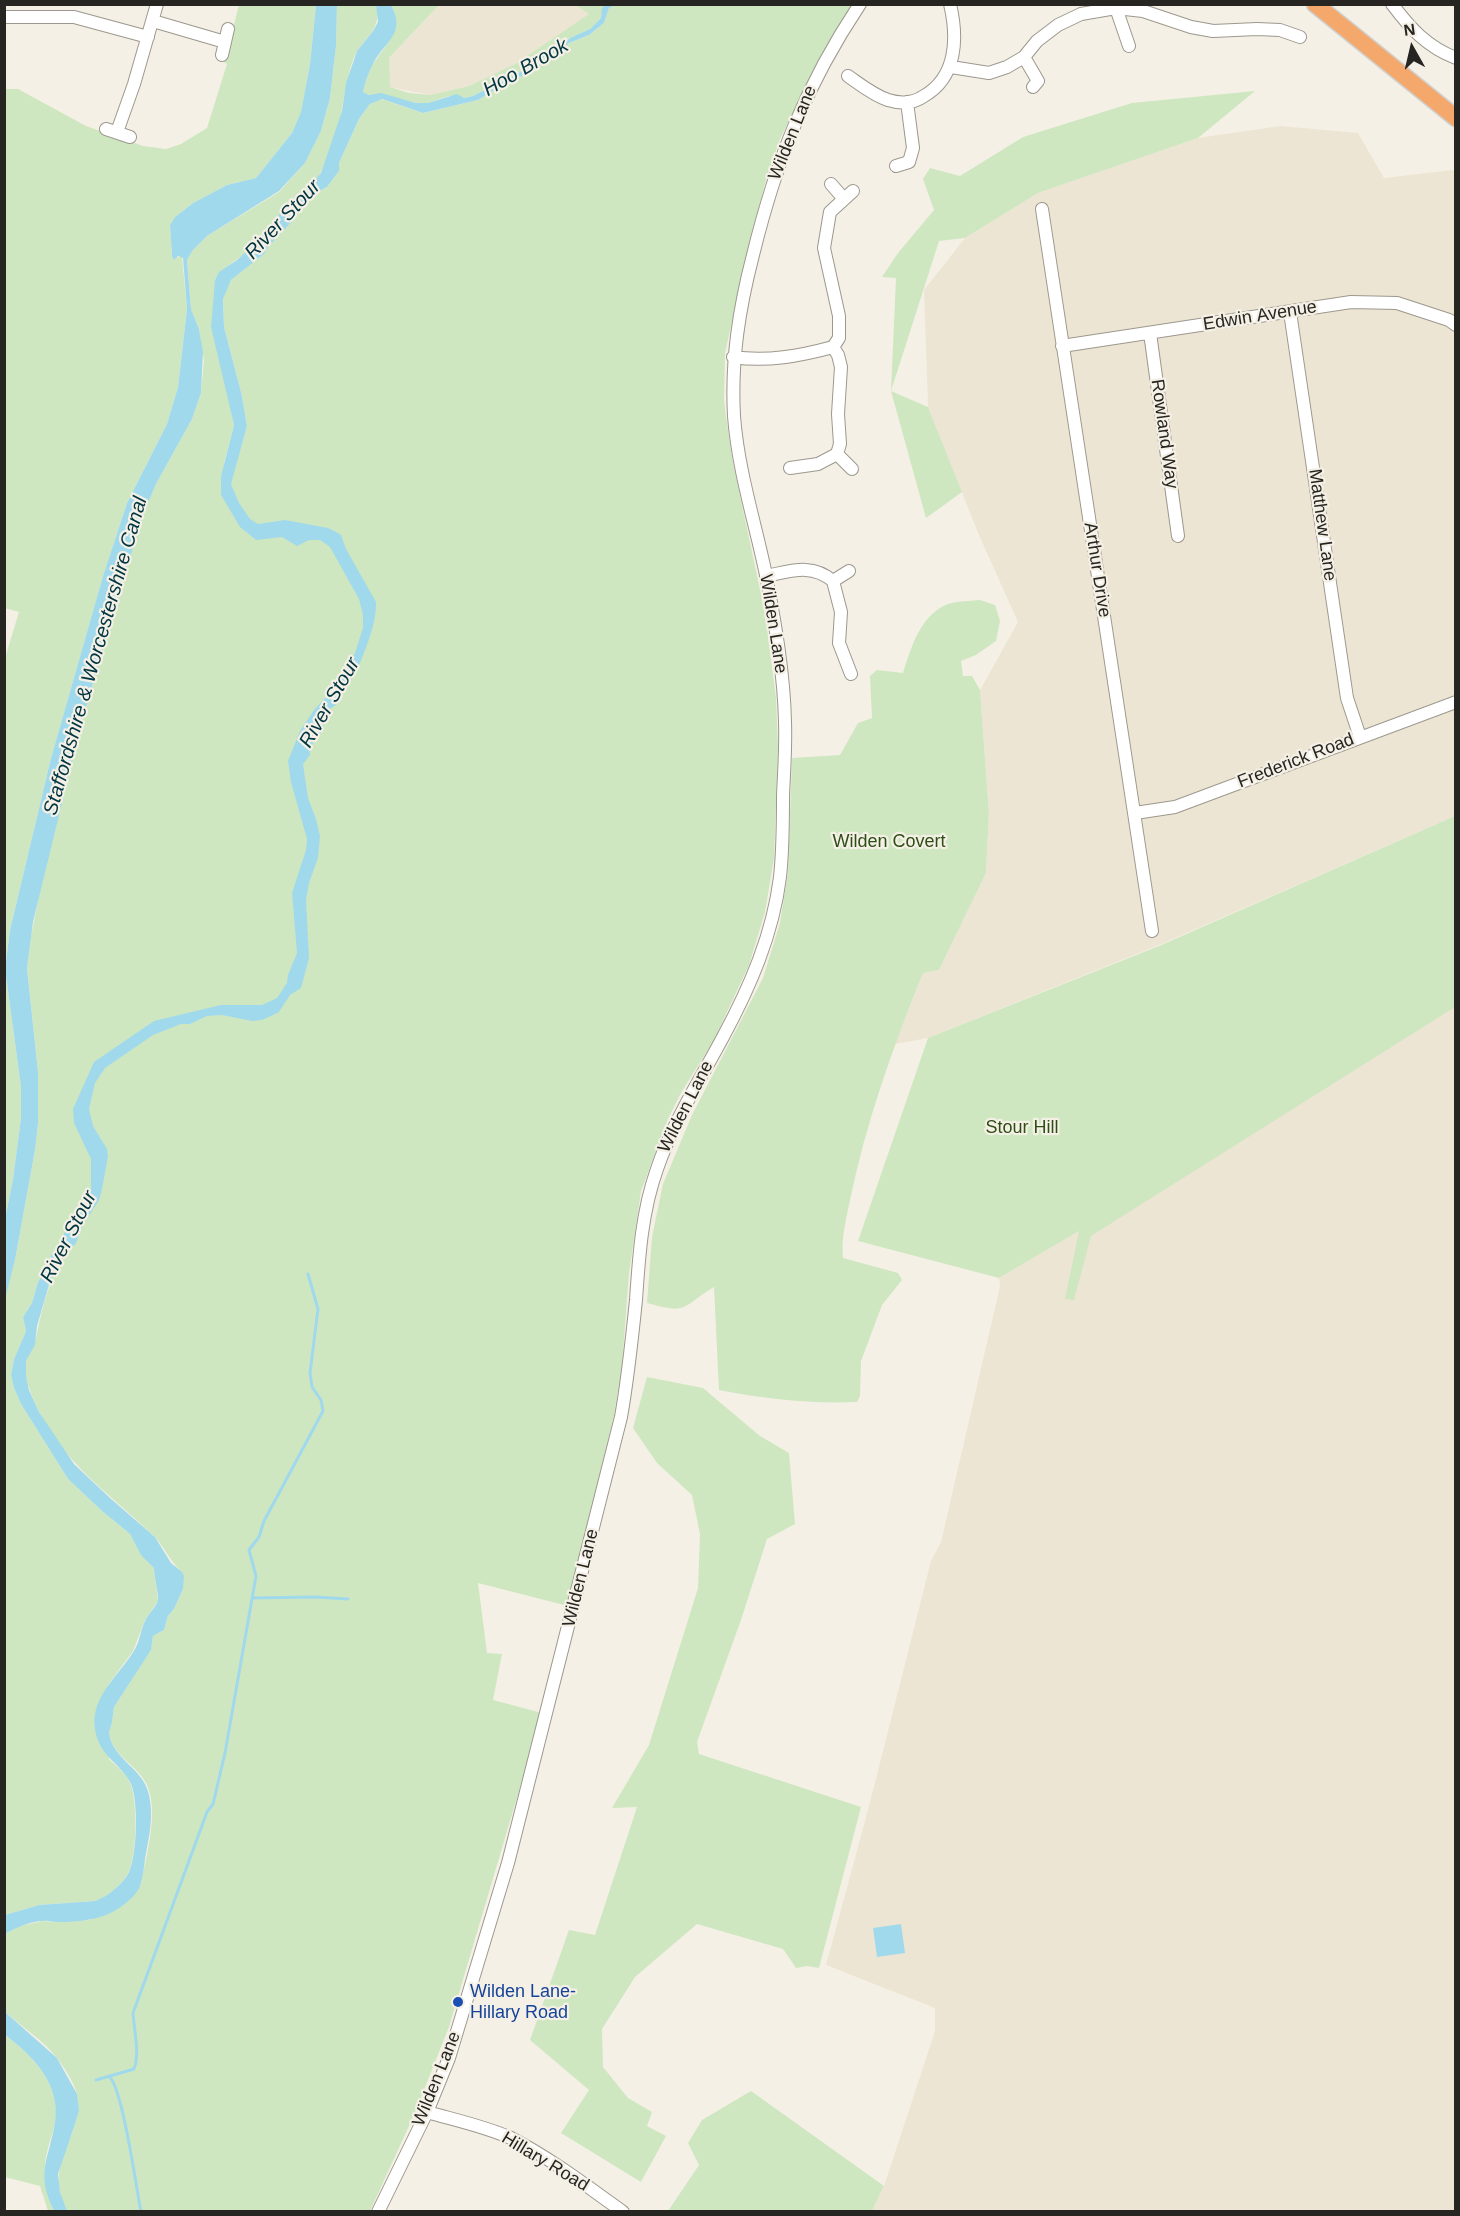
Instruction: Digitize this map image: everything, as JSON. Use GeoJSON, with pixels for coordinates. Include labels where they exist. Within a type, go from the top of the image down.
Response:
{"type":"FeatureCollection","features":[{"type":"Feature","properties":{"kind":"highway"},"geometry":{"type":"LineString","coordinates":[[1313,4],[1455,118]]}},
{"type":"Feature","properties":{"kind":"street"},"geometry":{"type":"LineString","coordinates":[[130,137],[112,131],[148,37],[157,4]]}},
{"type":"Feature","properties":{"kind":"street","name":"Wilden Lane"},"geometry":{"type":"LineString","coordinates":[[378,2211],[427,2112],[450,2058],[508,1863],[621,1417],[645,1209],[655,1173],[667,1140],[724,1036],[748,986],[766,939],[774,909],[782,848],[785,723],[782,676],[766,576],[734,420],[733,357],[746,280],[776,169],[815,77],[860,4]]}},
{"type":"Feature","properties":{"kind":"street"},"geometry":{"type":"LineString","coordinates":[[848,76],[890,100],[917,101],[929,94],[940,84],[951,67],[955,36],[950,4]]}},
{"type":"Feature","properties":{"kind":"street"},"geometry":{"type":"LineString","coordinates":[[1392,4],[1416,34],[1430,45],[1455,58]]}},
{"type":"Feature","properties":{"kind":"street"},"geometry":{"type":"LineString","coordinates":[[951,67],[989,73],[1007,67],[1024,57],[1037,41],[1058,25],[1081,14],[1116,8],[1143,11],[1191,27],[1213,31],[1280,30],[1300,37]]}},
{"type":"Feature","properties":{"kind":"street"},"geometry":{"type":"LineString","coordinates":[[1116,8],[1129,46]]}},
{"type":"Feature","properties":{"kind":"street"},"geometry":{"type":"LineString","coordinates":[[4,17],[74,17],[148,37]]}},
{"type":"Feature","properties":{"kind":"street"},"geometry":{"type":"LineString","coordinates":[[153,21],[225,42]]}},
{"type":"Feature","properties":{"kind":"street"},"geometry":{"type":"LineString","coordinates":[[222,55],[228,29]]}},
{"type":"Feature","properties":{"kind":"street"},"geometry":{"type":"LineString","coordinates":[[1024,57],[1040,82]]}},
{"type":"Feature","properties":{"kind":"street"},"geometry":{"type":"LineString","coordinates":[[896,166],[913,165],[907,102]]}},
{"type":"Feature","properties":{"kind":"street"},"geometry":{"type":"LineString","coordinates":[[733,357],[751,360],[806,354],[833,347],[839,338],[839,316],[824,248],[830,212],[849,195],[831,184]]}},
{"type":"Feature","properties":{"kind":"street","name":"Arthur Drive"},"geometry":{"type":"LineString","coordinates":[[1042,209],[1152,931]]}},
{"type":"Feature","properties":{"kind":"street","name":"Edwin Avenue"},"geometry":{"type":"LineString","coordinates":[[1062,346],[1351,302],[1397,303],[1449,320],[1455,325]]}},
{"type":"Feature","properties":{"kind":"street","name":"Matthew Lane"},"geometry":{"type":"LineString","coordinates":[[1290,312],[1347,698],[1360,737]]}},
{"type":"Feature","properties":{"kind":"street","name":"Rowland Way"},"geometry":{"type":"LineString","coordinates":[[1150,333],[1178,536]]}},
{"type":"Feature","properties":{"kind":"street"},"geometry":{"type":"LineString","coordinates":[[790,468],[818,464],[837,454],[840,444],[838,414],[841,367],[833,347]]}},
{"type":"Feature","properties":{"kind":"street"},"geometry":{"type":"LineString","coordinates":[[837,454],[852,469]]}},
{"type":"Feature","properties":{"kind":"street"},"geometry":{"type":"LineString","coordinates":[[766,576],[790,571],[815,570],[833,581],[841,612],[839,643],[851,674]]}},
{"type":"Feature","properties":{"kind":"street"},"geometry":{"type":"LineString","coordinates":[[833,581],[849,571]]}},
{"type":"Feature","properties":{"kind":"street","name":"Frederick Road"},"geometry":{"type":"LineString","coordinates":[[1135,813],[1175,807],[1455,702]]}},
{"type":"Feature","properties":{"kind":"street","name":"Hillary Road"},"geometry":{"type":"LineString","coordinates":[[427,2112],[510,2138],[529,2148],[623,2211]]}},
{"type":"Feature","properties":{"kind":"shaded area"},"geometry":{"type":"Polygon","coordinates":[[[439,5],[575,5],[590,14],[515,64],[469,86],[430,95],[389,87],[389,58],[439,5]]]}},
{"type":"Feature","properties":{"kind":"shaded area"},"geometry":{"type":"Polygon","coordinates":[[[1280,126],[1358,133],[1384,178],[1452,170],[1455,172],[1455,816],[1159,945],[928,1038],[895,1044],[923,973],[939,970],[986,873],[989,813],[980,690],[1018,622],[978,533],[928,407],[924,290],[965,238],[1038,193],[1198,138],[1280,126]]]}},
{"type":"Feature","properties":{"kind":"shaded area"},"geometry":{"type":"Polygon","coordinates":[[[1455,998],[1455,2211],[872,2211],[884,2186],[935,2031],[935,2008],[826,1965],[931,1561],[941,1542],[1000,1286],[999,1278],[1236,1138],[1455,998]]]}},
{"type":"Feature","properties":{"kind":"green space"},"geometry":{"type":"Polygon","coordinates":[[[239,5],[316,5],[310,64],[301,113],[292,133],[256,178],[227,185],[193,203],[175,217],[170,225],[172,257],[182,257],[187,309],[178,387],[167,424],[127,503],[103,576],[51,758],[10,930],[5,969],[21,1087],[21,1118],[5,1219],[4,661],[19,612],[4,608],[5,89],[18,89],[86,126],[143,146],[166,149],[181,144],[207,128],[227,64],[224,62],[239,5]]]}},
{"type":"Feature","properties":{"kind":"green space"},"geometry":{"type":"Polygon","coordinates":[[[337,5],[376,5],[377,14],[374,28],[353,60],[338,126],[323,167],[316,180],[303,195],[215,280],[218,349],[234,425],[224,463],[233,473],[247,426],[242,396],[224,327],[223,299],[226,290],[231,280],[264,254],[268,246],[316,193],[327,187],[339,171],[339,163],[359,119],[370,104],[381,99],[423,113],[478,100],[527,73],[546,55],[561,51],[569,43],[589,35],[604,23],[609,8],[615,5],[854,5],[822,54],[780,139],[766,180],[750,241],[725,353],[726,417],[733,463],[765,613],[776,698],[778,747],[774,858],[765,912],[749,965],[714,1040],[681,1093],[668,1119],[641,1191],[629,1273],[622,1366],[614,1415],[568,1606],[478,1583],[487,1653],[502,1654],[493,1700],[542,1713],[449,2027],[414,2115],[370,2211],[67,2211],[60,2194],[59,2178],[61,2164],[74,2126],[77,2095],[69,2076],[51,2051],[5,2012],[5,1934],[20,1926],[43,1921],[90,1920],[141,1884],[151,1833],[150,1794],[141,1776],[115,1747],[109,1732],[114,1707],[151,1649],[153,1636],[164,1630],[168,1616],[174,1609],[183,1589],[181,1571],[157,1539],[72,1459],[45,1423],[29,1389],[26,1363],[35,1343],[47,1294],[59,1265],[81,1231],[63,1236],[58,1248],[51,1255],[49,1265],[38,1282],[32,1303],[23,1317],[26,1331],[14,1359],[11,1375],[14,1388],[21,1404],[68,1479],[130,1534],[141,1554],[154,1568],[158,1601],[145,1620],[133,1651],[108,1685],[109,1759],[128,1779],[133,1791],[134,1844],[133,1857],[127,1875],[113,1891],[95,1901],[39,1905],[5,1915],[4,1299],[15,1260],[38,1124],[38,1072],[27,967],[44,871],[82,721],[127,567],[156,484],[192,419],[201,393],[204,361],[199,329],[191,309],[187,260],[207,236],[279,192],[305,163],[321,131],[330,98],[336,46],[337,5]]]}},
{"type":"Feature","properties":{"kind":"green space"},"geometry":{"type":"Polygon","coordinates":[[[391,5],[439,5],[389,58],[390,87],[409,93],[430,95],[469,86],[515,64],[589,14],[575,5],[606,5],[601,18],[590,29],[570,38],[559,48],[546,51],[528,68],[473,96],[464,98],[449,96],[428,103],[416,103],[363,92],[371,68],[395,28],[391,5]]]}},
{"type":"Feature","properties":{"kind":"green space"},"geometry":{"type":"Polygon","coordinates":[[[1255,91],[1198,138],[1038,193],[965,238],[939,241],[891,391],[896,278],[882,277],[898,253],[934,210],[923,179],[930,168],[960,176],[1023,137],[1132,103],[1255,91]]]}},
{"type":"Feature","properties":{"kind":"green space"},"geometry":{"type":"Polygon","coordinates":[[[891,391],[928,407],[962,492],[926,518],[891,391]]]}},
{"type":"Feature","properties":{"kind":"green space","name":"Wilden Covert"},"geometry":{"type":"Polygon","coordinates":[[[980,600],[995,605],[1000,621],[996,641],[976,655],[961,661],[963,676],[972,676],[980,690],[989,813],[986,873],[939,970],[923,973],[872,1113],[856,1171],[843,1236],[843,1258],[898,1273],[902,1280],[882,1305],[861,1361],[860,1396],[857,1402],[788,1400],[719,1390],[714,1287],[684,1307],[661,1307],[647,1303],[652,1237],[663,1184],[692,1115],[763,978],[780,923],[788,872],[792,758],[840,755],[858,723],[872,718],[870,676],[877,670],[903,673],[918,633],[938,609],[948,604],[980,600]]]}},
{"type":"Feature","properties":{"kind":"green space","name":"Stour Hill"},"geometry":{"type":"Polygon","coordinates":[[[1455,816],[1455,1007],[1091,1236],[1074,1300],[1065,1299],[1079,1231],[999,1278],[858,1241],[928,1038],[1159,946],[1455,816]]]}},
{"type":"Feature","properties":{"kind":"green space"},"geometry":{"type":"Polygon","coordinates":[[[647,1377],[703,1388],[760,1436],[789,1453],[795,1524],[767,1539],[741,1620],[697,1742],[699,1754],[861,1807],[819,1968],[807,1966],[796,1968],[783,1949],[697,1924],[635,1977],[602,2029],[603,2067],[628,2098],[652,2112],[647,2126],[666,2136],[641,2182],[561,2133],[589,2090],[530,2040],[569,1930],[595,1935],[637,1807],[612,1808],[649,1745],[698,1588],[700,1534],[692,1495],[657,1463],[633,1428],[647,1377]]]}},
{"type":"Feature","properties":{"kind":"green space"},"geometry":{"type":"Polygon","coordinates":[[[5,2035],[40,2068],[55,2100],[55,2122],[46,2156],[45,2173],[48,2196],[54,2211],[48,2211],[40,2186],[5,2177],[5,2035]]]}},
{"type":"Feature","properties":{"kind":"green space"},"geometry":{"type":"Polygon","coordinates":[[[751,2091],[884,2186],[872,2211],[668,2211],[699,2165],[688,2143],[702,2120],[751,2091]]]}},
{"type":"Feature","properties":{"kind":"water","name":"Staffordshire & Worcestershire Canal"},"geometry":{"type":"Polygon","coordinates":[[[316,5],[337,5],[336,46],[330,98],[321,131],[305,163],[279,191],[207,236],[187,260],[191,309],[199,329],[203,352],[201,393],[192,419],[156,484],[127,567],[82,721],[33,922],[27,968],[38,1072],[38,1124],[15,1260],[5,1299],[5,1219],[21,1118],[21,1087],[5,969],[10,930],[51,758],[103,576],[127,503],[167,424],[178,387],[187,309],[183,258],[178,256],[174,260],[172,256],[170,225],[175,217],[193,203],[227,185],[256,178],[292,133],[301,112],[310,64],[316,5]]]}},
{"type":"Feature","properties":{"kind":"water","name":"River Stour"},"geometry":{"type":"Polygon","coordinates":[[[376,5],[391,5],[395,15],[395,31],[371,67],[363,92],[369,95],[381,93],[416,103],[428,103],[457,94],[464,98],[473,96],[528,68],[546,51],[559,48],[570,38],[590,29],[601,18],[602,8],[606,5],[615,5],[609,8],[604,23],[589,35],[569,43],[561,51],[546,55],[530,72],[478,100],[423,113],[382,99],[370,104],[359,119],[339,163],[339,171],[327,187],[316,193],[306,203],[264,254],[231,280],[223,299],[224,327],[242,396],[247,426],[231,484],[239,503],[250,519],[258,524],[285,520],[328,528],[341,535],[346,549],[376,602],[376,611],[356,673],[344,687],[339,702],[327,713],[323,729],[303,764],[308,798],[320,836],[318,858],[306,900],[309,958],[301,988],[290,995],[279,1012],[262,1020],[252,1021],[222,1015],[207,1016],[190,1024],[181,1024],[153,1035],[105,1068],[95,1083],[89,1109],[93,1126],[107,1149],[108,1156],[102,1189],[99,1200],[83,1225],[76,1243],[60,1262],[49,1285],[37,1326],[35,1345],[26,1361],[26,1375],[29,1390],[39,1412],[74,1464],[155,1537],[171,1563],[184,1576],[183,1589],[174,1609],[168,1616],[164,1630],[153,1636],[151,1650],[114,1707],[109,1732],[116,1750],[141,1778],[149,1795],[150,1827],[139,1889],[115,1911],[99,1917],[74,1921],[33,1922],[5,1934],[5,1915],[39,1905],[95,1901],[119,1885],[132,1864],[136,1827],[133,1790],[125,1775],[100,1746],[95,1729],[95,1717],[102,1696],[135,1649],[144,1623],[157,1603],[154,1568],[141,1555],[130,1534],[68,1479],[21,1404],[11,1375],[14,1359],[26,1331],[23,1317],[32,1303],[38,1282],[49,1265],[51,1255],[59,1245],[68,1225],[84,1210],[91,1191],[91,1159],[74,1123],[73,1109],[94,1062],[154,1021],[221,1005],[262,1005],[277,998],[287,983],[297,953],[292,893],[306,850],[307,839],[291,782],[288,761],[300,731],[314,710],[329,694],[355,653],[363,628],[363,615],[359,599],[330,547],[320,540],[309,540],[297,546],[282,537],[256,540],[240,527],[221,495],[221,476],[234,425],[211,327],[215,280],[219,272],[237,260],[255,243],[289,203],[310,186],[321,173],[342,111],[346,83],[357,51],[378,22],[376,5]]]}},
{"type":"Feature","properties":{"kind":"water"},"geometry":{"type":"Polygon","coordinates":[[[901,1924],[905,1953],[877,1957],[873,1928],[901,1924]]]}},
{"type":"Feature","properties":{"kind":"water"},"geometry":{"type":"Polygon","coordinates":[[[5,2012],[57,2058],[77,2094],[79,2110],[58,2174],[60,2192],[67,2211],[54,2211],[45,2186],[45,2166],[55,2122],[54,2095],[34,2061],[5,2035],[5,2012]]]}},
{"type":"Feature","properties":{"kind":"waterway"},"geometry":{"type":"LineString","coordinates":[[96,2080],[134,2069],[137,2049],[133,2013],[207,1812],[213,1804],[225,1753],[256,1576],[249,1550],[259,1537],[264,1521],[323,1411],[321,1400],[312,1387],[310,1373],[318,1309],[308,1274]]}},
{"type":"Feature","properties":{"kind":"waterway"},"geometry":{"type":"LineString","coordinates":[[252,1598],[348,1599]]}},
{"type":"Feature","properties":{"kind":"waterway"},"geometry":{"type":"LineString","coordinates":[[110,2077],[120,2101],[141,2212]]}},
{"type":"Feature","properties":{"kind":"place","name":"Wilden Lane- Hillary Road"},"geometry":{"type":"Point","coordinates":[458,2002]}},
{"type":"Feature","properties":{"kind":"water label","name":"Hoo Brook"},"geometry":{"type":"Point","coordinates":[526,68]}}]}
